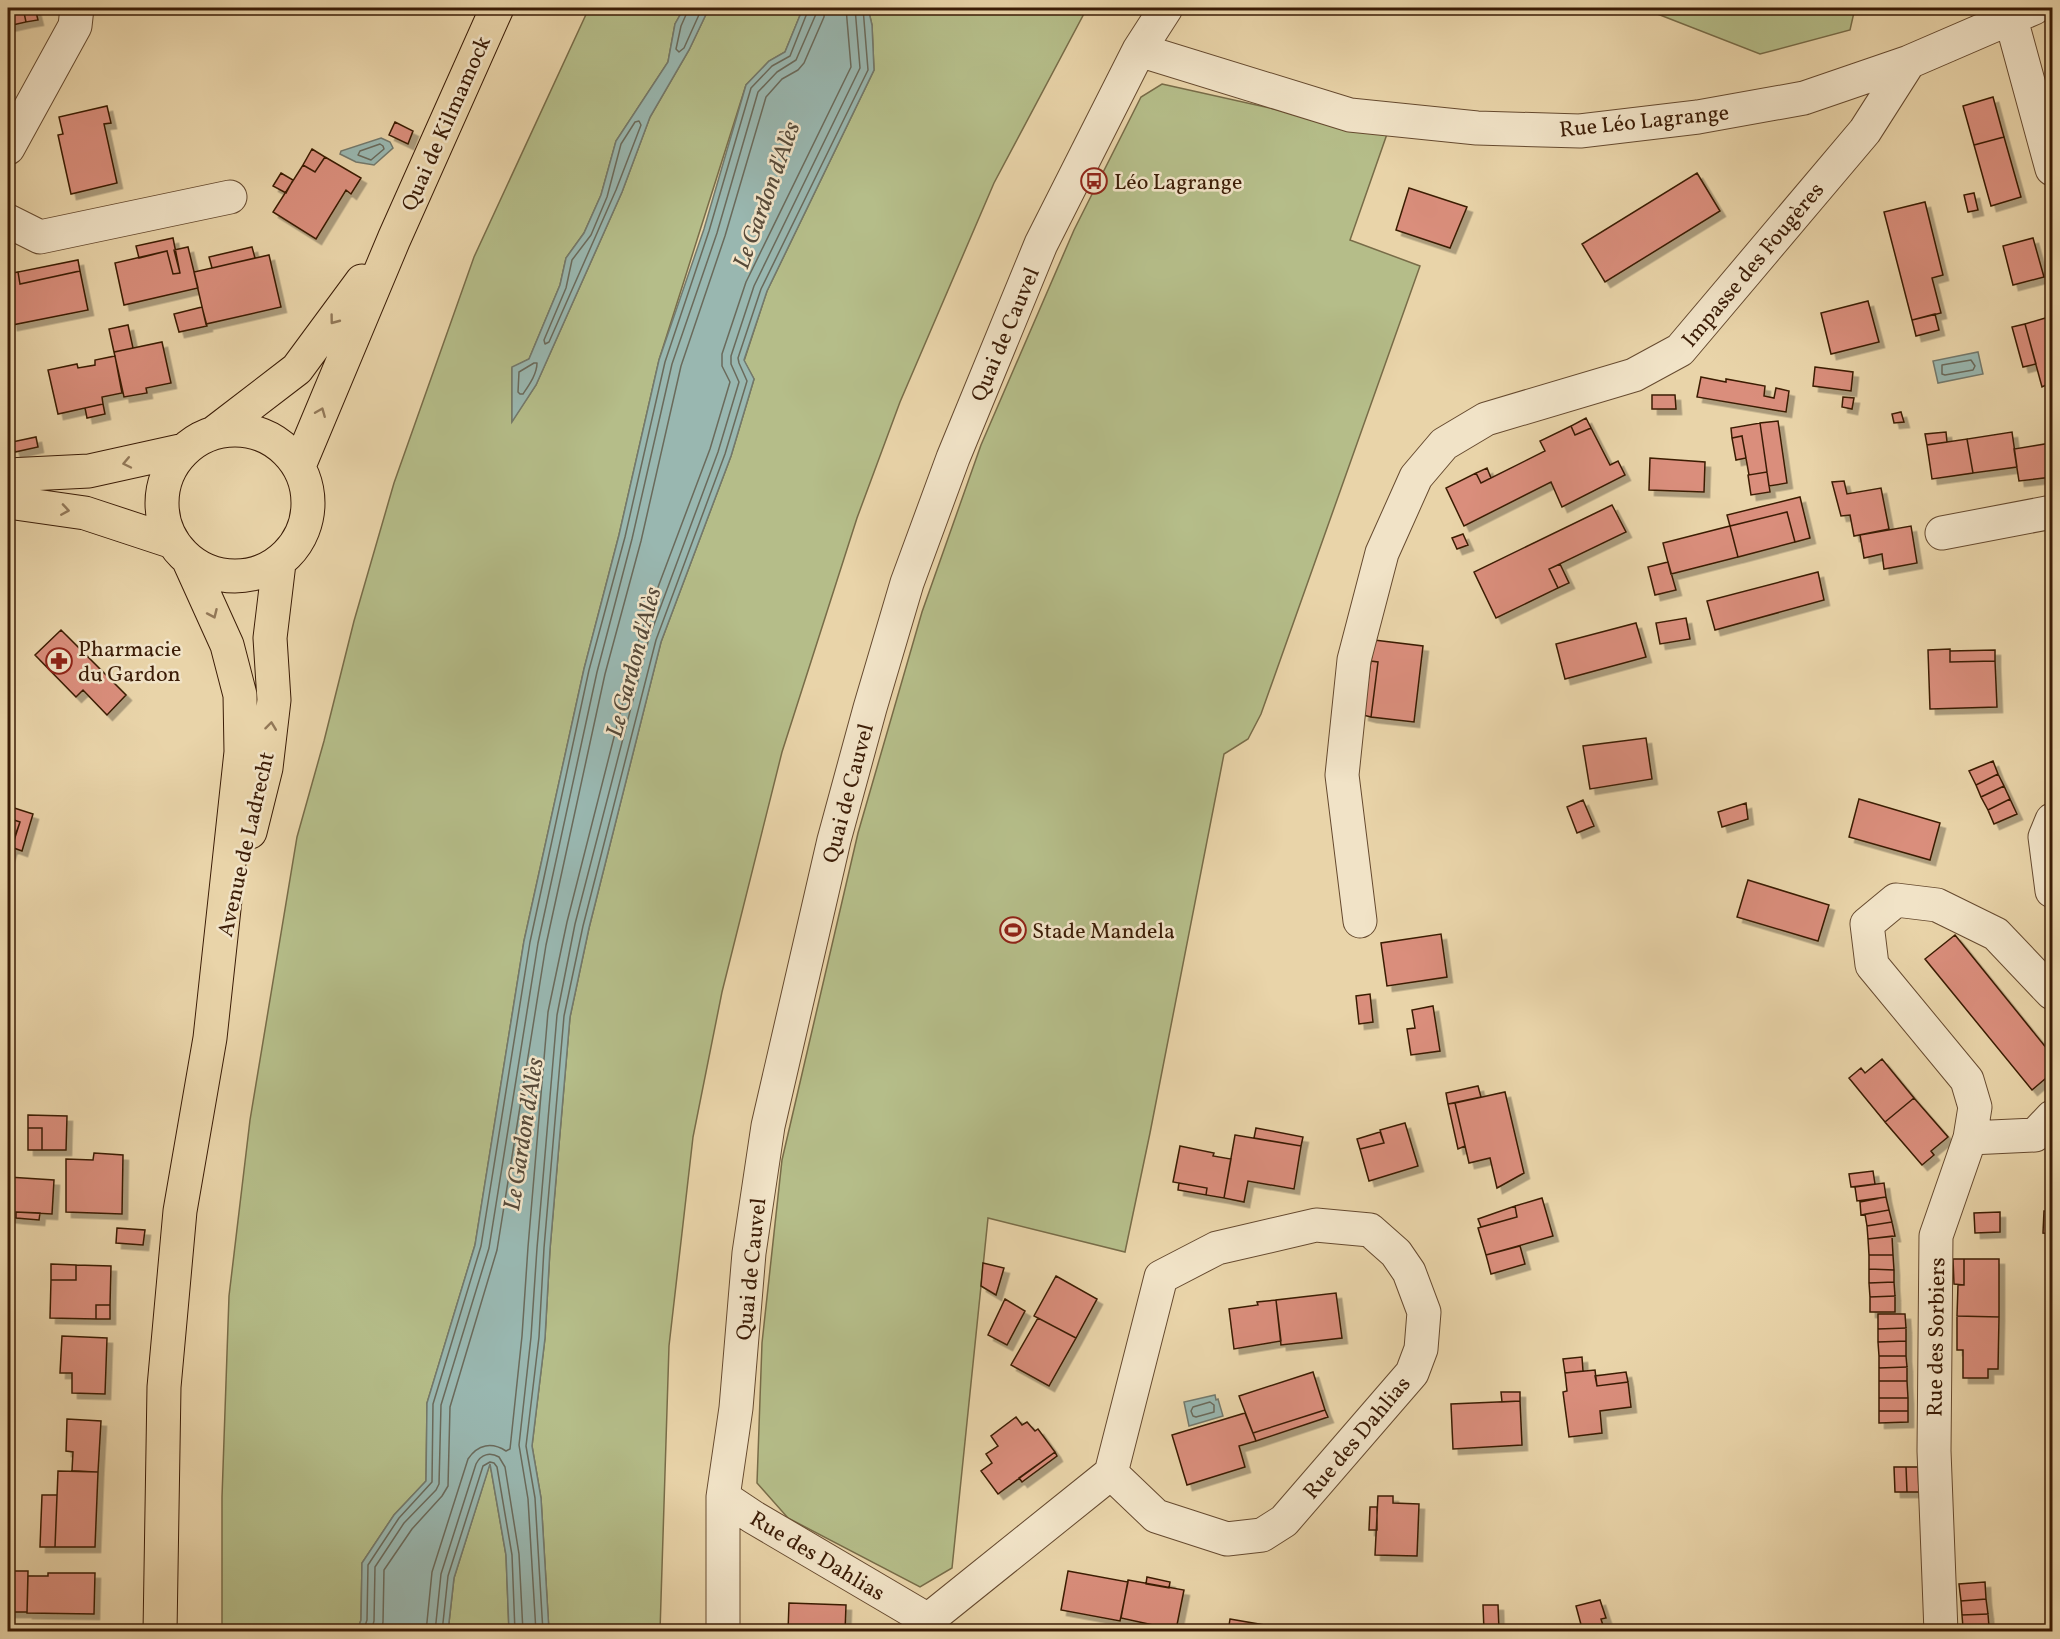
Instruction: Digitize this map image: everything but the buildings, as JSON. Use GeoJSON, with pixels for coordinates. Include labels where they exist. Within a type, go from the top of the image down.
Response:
{"type":"FeatureCollection","features":[{"type":"Feature","properties":{"kind":"main road","name":"Quai de Kilmamock"},"geometry":{"type":"LineString","coordinates":[[299,466],[394,239],[497,8]]}},
{"type":"Feature","properties":{"kind":"main road","name":"Quai de Kilmamock"},"geometry":{"type":"LineString","coordinates":[[215,432],[297,369],[394,239]]}},
{"type":"Feature","properties":{"kind":"main road"},"geometry":{"type":"LineString","coordinates":[[8,502],[85,513],[181,551],[211,572],[234,577],[257,573],[279,563],[297,543],[308,518],[308,491],[299,466],[284,448],[263,435],[239,430],[215,432],[199,439],[184,450],[169,471],[162,494],[163,519],[181,551]]}},
{"type":"Feature","properties":{"kind":"main road"},"geometry":{"type":"LineString","coordinates":[[8,475],[89,471],[184,450]]}},
{"type":"Feature","properties":{"kind":"main road","name":"Avenue de Ladrecht"},"geometry":{"type":"LineString","coordinates":[[181,551],[227,645],[240,695],[241,752],[221,947]]}},
{"type":"Feature","properties":{"kind":"main road","name":"Avenue de Ladrecht"},"geometry":{"type":"LineString","coordinates":[[221,947],[266,768],[274,700],[270,638],[279,563]]}},
{"type":"Feature","properties":{"kind":"main road"},"geometry":{"type":"LineString","coordinates":[[160,1632],[164,1387],[180,1211],[210,1038],[221,947]]}},
{"type":"Feature","properties":{"kind":"street"},"geometry":{"type":"LineString","coordinates":[[8,148],[75,26],[77,8]]}},
{"type":"Feature","properties":{"kind":"street","name":"Quai de Cauvel"},"geometry":{"type":"LineString","coordinates":[[723,1632],[723,1497],[736,1408],[749,1253],[764,1149],[834,840],[870,708],[908,583],[952,458],[1041,244],[1139,50],[1166,8]]}},
{"type":"Feature","properties":{"kind":"street"},"geometry":{"type":"LineString","coordinates":[[2022,13],[2052,169]]}},
{"type":"Feature","properties":{"kind":"street","name":"Rue Léo Lagrange"},"geometry":{"type":"LineString","coordinates":[[1139,50],[1350,115],[1477,128],[1580,131],[1698,117],[1804,98],[1909,62],[2022,13]]}},
{"type":"Feature","properties":{"kind":"street","name":"Impasse des Fougères"},"geometry":{"type":"LineString","coordinates":[[1360,921],[1342,775],[1354,660],[1382,552],[1416,477],[1444,444],[1486,419],[1634,375],[1680,350],[1865,131],[1909,62]]}},
{"type":"Feature","properties":{"kind":"street"},"geometry":{"type":"LineString","coordinates":[[8,221],[40,237],[230,197]]}},
{"type":"Feature","properties":{"kind":"street"},"geometry":{"type":"LineString","coordinates":[[1942,533],[2052,512]]}},
{"type":"Feature","properties":{"kind":"street"},"geometry":{"type":"LineString","coordinates":[[2052,820],[2045,837],[2052,891]]}},
{"type":"Feature","properties":{"kind":"street","name":"Rue des Sorbiers"},"geometry":{"type":"LineString","coordinates":[[1941,1632],[1934,1451],[1936,1236],[1970,1138],[1975,1107],[1967,1080],[1872,965],[1868,924],[1896,900],[1937,905],[1996,934],[2052,993]]}},
{"type":"Feature","properties":{"kind":"street"},"geometry":{"type":"LineString","coordinates":[[1970,1138],[2035,1135],[2052,1117]]}},
{"type":"Feature","properties":{"kind":"street","name":"Rue des Dahlias"},"geometry":{"type":"LineString","coordinates":[[723,1497],[753,1517],[942,1626],[1111,1473],[1161,1277],[1217,1248],[1317,1225],[1370,1230],[1396,1253],[1409,1272],[1424,1312],[1420,1349],[1412,1373],[1284,1521],[1262,1535],[1227,1539],[1156,1516],[1111,1473]]}},
{"type":"Feature","properties":{"kind":"green space"},"geometry":{"type":"Polygon","coordinates":[[[589,8],[684,8],[675,24],[668,62],[616,141],[601,195],[584,233],[566,258],[560,285],[529,359],[512,368],[512,421],[536,385],[622,192],[650,117],[689,50],[709,8],[803,8],[785,52],[769,61],[746,85],[659,360],[619,535],[584,669],[524,941],[475,1245],[427,1403],[426,1481],[394,1515],[362,1563],[361,1620],[357,1631],[222,1632],[222,1497],[229,1296],[250,1120],[297,837],[354,621],[394,483],[474,257],[589,8]]]}},
{"type":"Feature","properties":{"kind":"green space"},"geometry":{"type":"Polygon","coordinates":[[[868,8],[1087,8],[994,183],[900,402],[857,518],[782,752],[722,992],[693,1137],[669,1346],[660,1631],[549,1631],[541,1498],[532,1446],[545,1338],[550,1249],[570,1017],[589,928],[661,642],[731,456],[754,379],[744,361],[767,291],[874,70],[872,25],[868,8]]]}},
{"type":"Feature","properties":{"kind":"green space"},"geometry":{"type":"Polygon","coordinates":[[[1642,8],[1855,8],[1850,30],[1760,54],[1642,8]]]}},
{"type":"Feature","properties":{"kind":"green space","name":"Stade Mandela"},"geometry":{"type":"Polygon","coordinates":[[[1162,84],[1387,134],[1350,240],[1420,266],[1261,714],[1248,739],[1224,754],[1125,1252],[988,1218],[952,1568],[920,1587],[788,1518],[757,1483],[762,1343],[782,1160],[858,833],[922,612],[981,445],[1074,230],[1141,97],[1162,84]]]}},
{"type":"Feature","properties":{"kind":"green space"},"geometry":{"type":"Polygon","coordinates":[[[490,1463],[506,1555],[509,1631],[448,1632],[454,1578],[490,1463]]]}},
{"type":"Feature","properties":{"kind":"water"},"geometry":{"type":"Polygon","coordinates":[[[684,8],[709,8],[689,50],[650,117],[622,192],[536,385],[512,422],[512,367],[529,359],[560,285],[566,258],[584,233],[601,195],[616,141],[668,62],[675,24],[684,8]]]}},
{"type":"Feature","properties":{"kind":"water","name":"Le Gardon d'Alès"},"geometry":{"type":"Polygon","coordinates":[[[803,8],[868,8],[872,25],[874,70],[767,291],[744,360],[754,379],[731,456],[661,642],[589,928],[570,1017],[550,1249],[545,1338],[532,1446],[541,1498],[549,1631],[509,1631],[506,1555],[490,1464],[454,1578],[448,1631],[357,1631],[361,1620],[362,1563],[394,1515],[426,1481],[427,1403],[475,1245],[524,941],[584,669],[619,535],[659,360],[704,229],[746,85],[769,61],[785,52],[803,8]]]}},
{"type":"Feature","properties":{"kind":"water"},"geometry":{"type":"Polygon","coordinates":[[[381,138],[390,142],[393,148],[374,165],[356,162],[340,154],[341,151],[381,138]]]}},
{"type":"Feature","properties":{"kind":"water"},"geometry":{"type":"Polygon","coordinates":[[[1978,352],[1983,374],[1938,383],[1933,361],[1978,352]]]}},
{"type":"Feature","properties":{"kind":"water"},"geometry":{"type":"Polygon","coordinates":[[[1215,1395],[1223,1416],[1189,1426],[1184,1402],[1215,1395]]]}},
{"type":"Feature","properties":{"kind":"place","name":"Léo Lagrange"},"geometry":{"type":"Point","coordinates":[1094,181]}},
{"type":"Feature","properties":{"kind":"place","name":"Pharmacie du Gardon"},"geometry":{"type":"Point","coordinates":[59,661]}},
{"type":"Feature","properties":{"kind":"place","name":"Stade Mandela"},"geometry":{"type":"Point","coordinates":[1013,930]}}]}
